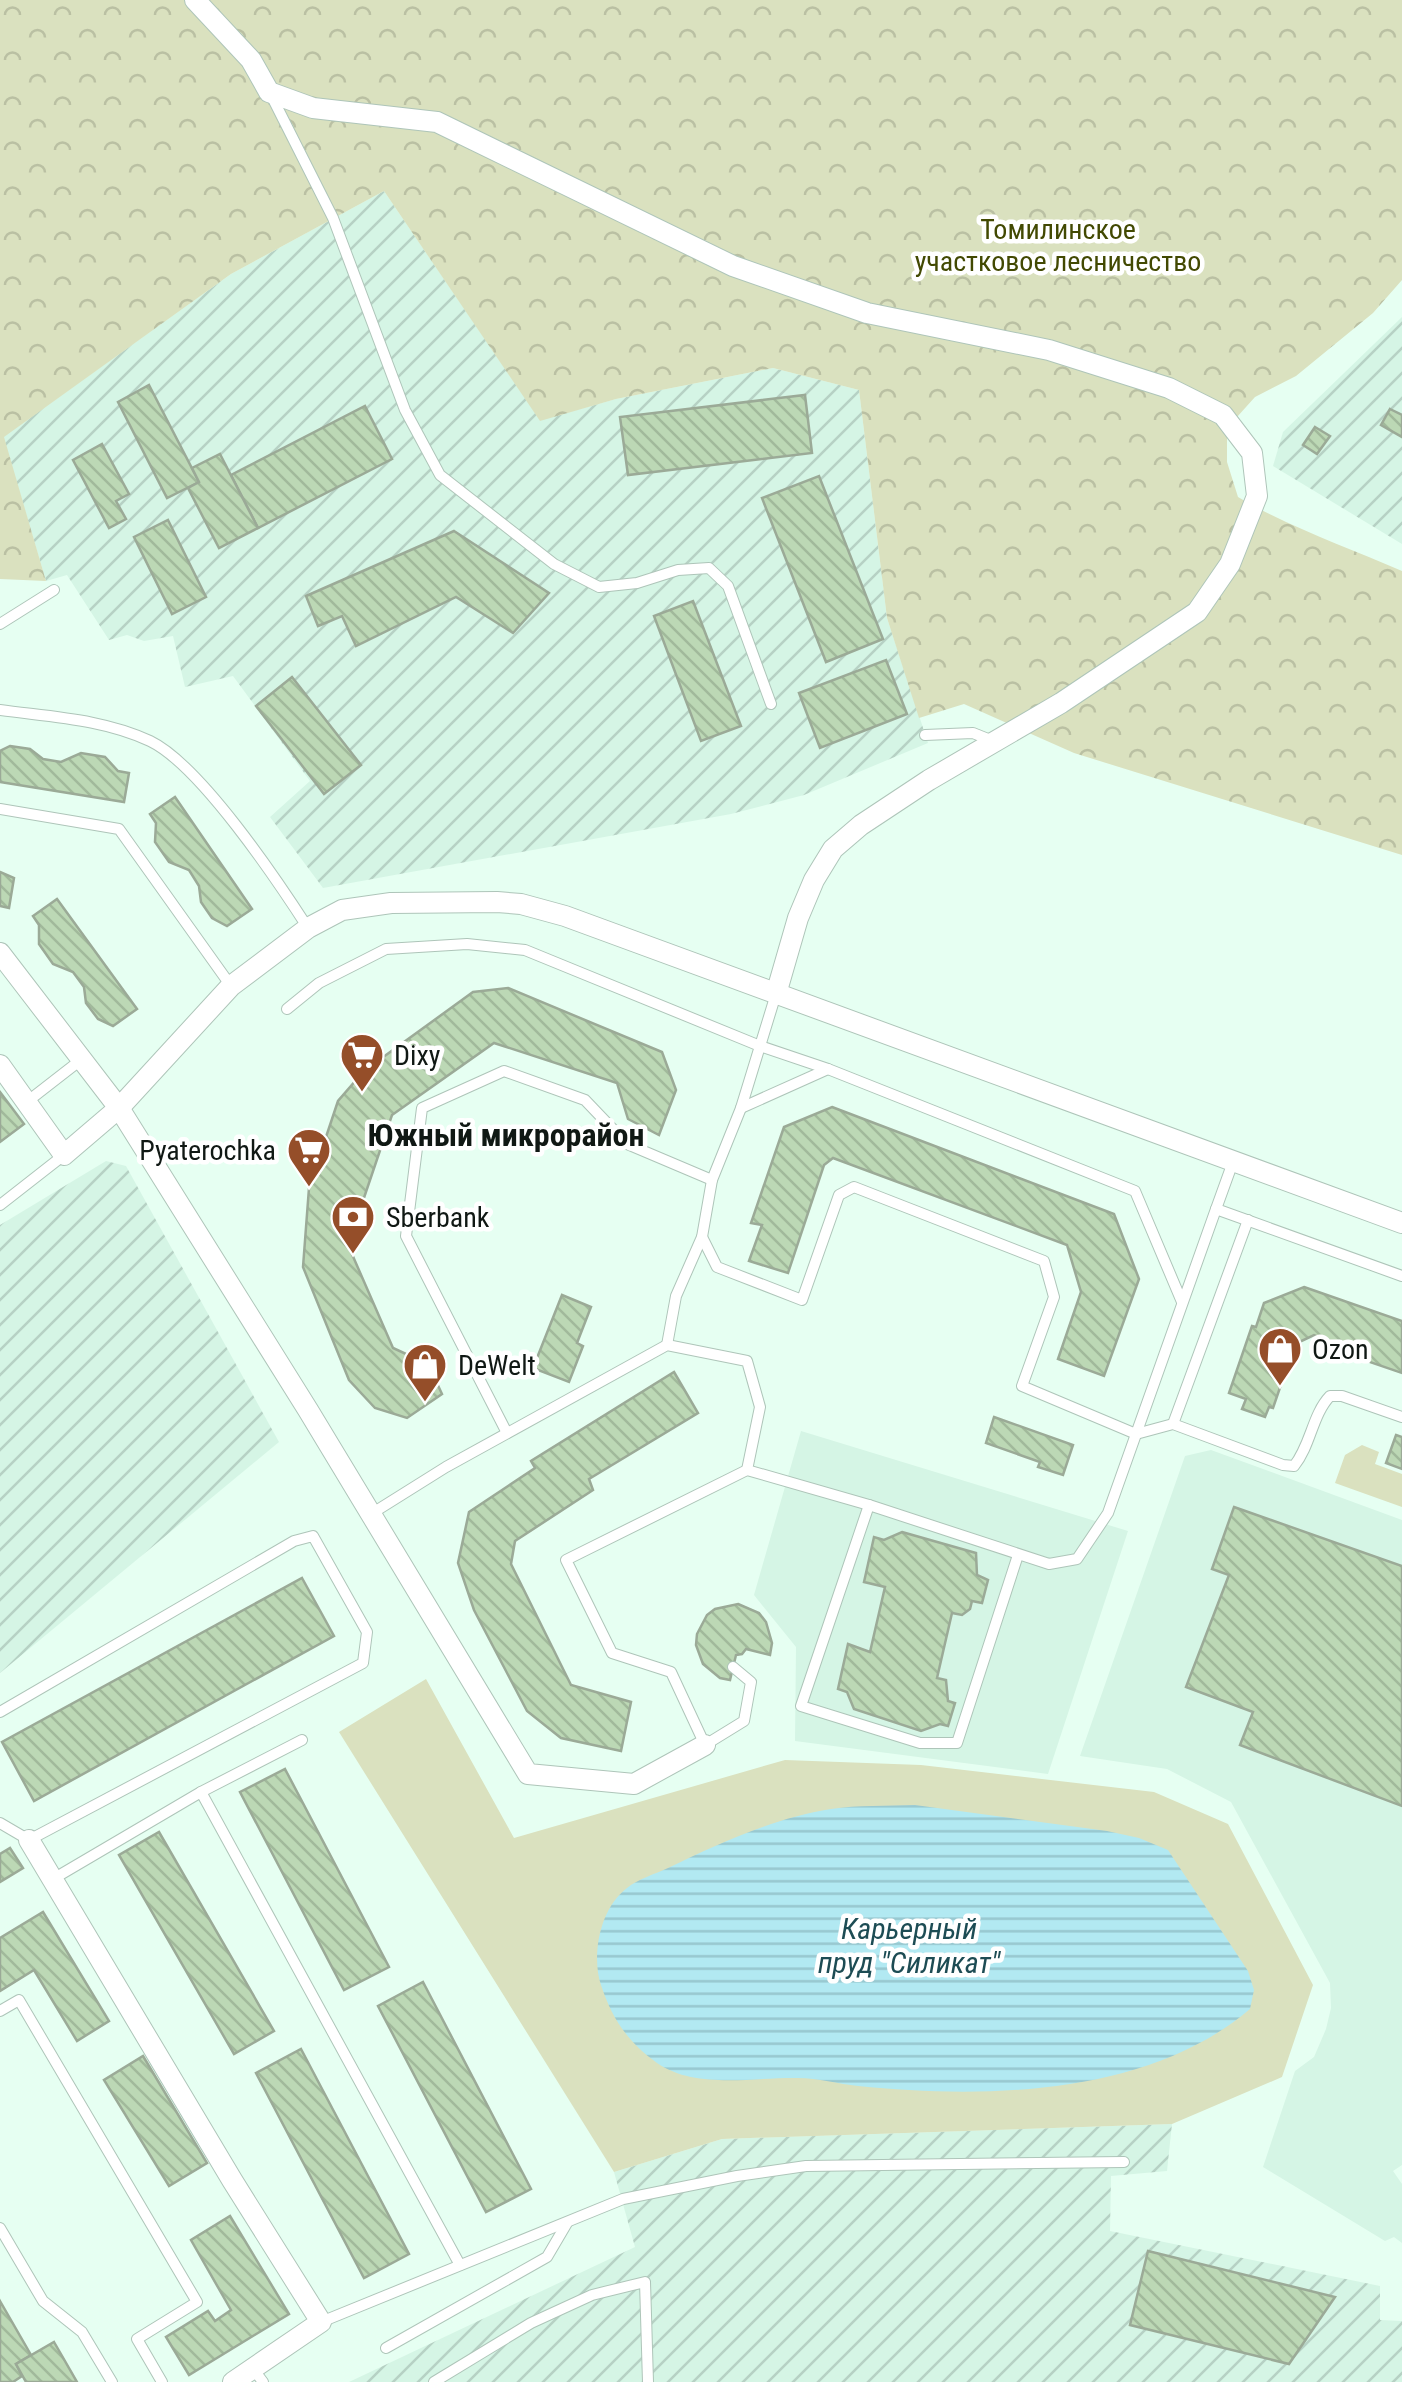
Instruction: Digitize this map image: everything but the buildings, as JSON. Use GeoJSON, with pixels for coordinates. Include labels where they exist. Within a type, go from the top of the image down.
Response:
{"type":"FeatureCollection","features":[{"type":"Feature","properties":{"kind":"street"},"geometry":{"type":"LineString","coordinates":[[195,0],[251,60],[269,92],[313,108],[437,122],[733,266],[867,313],[1049,350],[1169,388],[1222,416],[1252,452],[1257,496],[1230,564],[1197,612],[1061,703],[861,824],[833,849],[798,918],[776,994]]}},
{"type":"Feature","properties":{"kind":"street"},"geometry":{"type":"LineString","coordinates":[[0,1065],[64,1155],[120,1108],[231,986],[308,928],[342,910],[391,903],[521,904],[565,916],[1402,1222]]}},
{"type":"Feature","properties":{"kind":"street"},"geometry":{"type":"LineString","coordinates":[[0,953],[120,1108],[528,1774],[634,1784],[705,1744]]}},
{"type":"Feature","properties":{"kind":"street"},"geometry":{"type":"LineString","coordinates":[[29,1840],[321,2322],[259,2376],[233,2382]]}},
{"type":"Feature","properties":{"kind":"lane"},"geometry":{"type":"LineString","coordinates":[[269,92],[333,218],[405,410],[440,474],[554,564],[600,587],[637,584],[678,570],[709,568],[728,586],[771,704]]}},
{"type":"Feature","properties":{"kind":"lane"},"geometry":{"type":"LineString","coordinates":[[0,624],[54,590]]}},
{"type":"Feature","properties":{"kind":"lane"},"geometry":{"type":"LineString","coordinates":[[0,710],[105,724],[154,743],[192,776],[268,865],[308,928]]}},
{"type":"Feature","properties":{"kind":"lane"},"geometry":{"type":"LineString","coordinates":[[925,735],[972,733],[993,742]]}},
{"type":"Feature","properties":{"kind":"lane"},"geometry":{"type":"LineString","coordinates":[[0,809],[119,828],[231,986]]}},
{"type":"Feature","properties":{"kind":"lane"},"geometry":{"type":"LineString","coordinates":[[287,1009],[319,983],[386,950],[467,944],[525,950],[1136,1192],[1182,1302]]}},
{"type":"Feature","properties":{"kind":"lane"},"geometry":{"type":"LineString","coordinates":[[667,1344],[676,1296],[702,1237],[712,1180],[741,1108],[776,994]]}},
{"type":"Feature","properties":{"kind":"lane"},"geometry":{"type":"LineString","coordinates":[[28,1101],[82,1059]]}},
{"type":"Feature","properties":{"kind":"lane"},"geometry":{"type":"LineString","coordinates":[[741,1108],[828,1069]]}},
{"type":"Feature","properties":{"kind":"lane"},"geometry":{"type":"LineString","coordinates":[[507,1434],[406,1236],[422,1108],[504,1071],[585,1100],[626,1144],[712,1180]]}},
{"type":"Feature","properties":{"kind":"lane"},"geometry":{"type":"LineString","coordinates":[[0,1205],[64,1155]]}},
{"type":"Feature","properties":{"kind":"lane"},"geometry":{"type":"LineString","coordinates":[[733,1666],[751,1682],[744,1721],[705,1744],[671,1672],[612,1653],[566,1560],[747,1470],[869,1504],[1049,1564],[1078,1559],[1108,1513],[1233,1161]]}},
{"type":"Feature","properties":{"kind":"lane"},"geometry":{"type":"LineString","coordinates":[[702,1237],[717,1266],[802,1300],[838,1195],[854,1188],[1044,1260],[1054,1297],[1022,1386],[1136,1434],[1173,1424],[1294,1466],[1304,1454],[1322,1404],[1330,1396],[1342,1396],[1402,1417]]}},
{"type":"Feature","properties":{"kind":"lane"},"geometry":{"type":"LineString","coordinates":[[1216,1208],[1402,1276]]}},
{"type":"Feature","properties":{"kind":"lane"},"geometry":{"type":"LineString","coordinates":[[1173,1424],[1248,1220]]}},
{"type":"Feature","properties":{"kind":"lane"},"geometry":{"type":"LineString","coordinates":[[370,1514],[667,1344],[747,1361],[760,1407],[747,1470]]}},
{"type":"Feature","properties":{"kind":"lane"},"geometry":{"type":"LineString","coordinates":[[869,1504],[802,1706],[920,1742],[956,1743],[1018,1555]]}},
{"type":"Feature","properties":{"kind":"lane"},"geometry":{"type":"LineString","coordinates":[[0,1712],[294,1541],[313,1536],[367,1632],[364,1663],[29,1840],[0,1823]]}},
{"type":"Feature","properties":{"kind":"lane"},"geometry":{"type":"LineString","coordinates":[[52,1880],[201,1792],[302,1740]]}},
{"type":"Feature","properties":{"kind":"lane"},"geometry":{"type":"LineString","coordinates":[[201,1792],[460,2266]]}},
{"type":"Feature","properties":{"kind":"lane"},"geometry":{"type":"LineString","coordinates":[[0,2011],[19,2000],[197,2302],[136,2339],[162,2382]]}},
{"type":"Feature","properties":{"kind":"lane"},"geometry":{"type":"LineString","coordinates":[[321,2322],[623,2199],[806,2166],[1124,2162]]}},
{"type":"Feature","properties":{"kind":"lane"},"geometry":{"type":"LineString","coordinates":[[386,2348],[547,2257],[568,2222]]}},
{"type":"Feature","properties":{"kind":"lane"},"geometry":{"type":"LineString","coordinates":[[0,2228],[42,2300],[82,2332],[112,2382]]}},
{"type":"Feature","properties":{"kind":"lane"},"geometry":{"type":"LineString","coordinates":[[434,2382],[532,2323],[592,2295],[645,2282],[648,2382]]}},
{"type":"Feature","properties":{"kind":"shaded area"},"geometry":{"type":"Polygon","coordinates":[[[384,191],[540,420],[616,399],[773,368],[859,390],[887,618],[928,743],[804,795],[731,814],[323,888],[270,817],[310,781],[233,676],[185,687],[173,636],[144,641],[127,635],[109,640],[67,575],[46,581],[3,437],[231,274],[384,191]]]}},
{"type":"Feature","properties":{"kind":"shaded area"},"geometry":{"type":"Polygon","coordinates":[[[1402,317],[1402,544],[1273,466],[1283,432],[1402,317]]]}},
{"type":"Feature","properties":{"kind":"shaded area"},"geometry":{"type":"Polygon","coordinates":[[[106,1161],[126,1166],[279,1442],[0,1673],[0,1225],[106,1161]]]}},
{"type":"Feature","properties":{"kind":"shaded area"},"geometry":{"type":"Polygon","coordinates":[[[801,1431],[1128,1531],[1048,1774],[795,1741],[796,1647],[754,1595],[801,1431]]]}},
{"type":"Feature","properties":{"kind":"shaded area"},"geometry":{"type":"Polygon","coordinates":[[[1211,1450],[1402,1520],[1402,2165],[1393,2171],[1402,2184],[1402,2243],[1394,2237],[1385,2241],[1263,2167],[1295,2071],[1314,2057],[1326,2029],[1331,2008],[1330,1983],[1231,1802],[1167,1769],[1080,1756],[1185,1456],[1211,1450]]]}},
{"type":"Feature","properties":{"kind":"shaded area"},"geometry":{"type":"Polygon","coordinates":[[[1172,2124],[1167,2171],[1111,2176],[1110,2231],[1380,2286],[1380,2320],[1402,2321],[1402,2382],[349,2382],[635,2247],[614,2172],[722,2139],[1172,2124]]]}},
{"type":"Feature","properties":{"kind":"green space","name":"Томилинское участковое лесничество"},"geometry":{"type":"Polygon","coordinates":[[[0,0],[1402,0],[1402,280],[1373,313],[1296,376],[1255,397],[1237,417],[1227,437],[1227,462],[1238,497],[1402,571],[1402,855],[1074,753],[964,704],[919,718],[887,618],[859,390],[773,368],[616,399],[540,421],[384,191],[231,274],[4,437],[46,581],[0,579],[0,0]]]}},
{"type":"Feature","properties":{"kind":"green space"},"geometry":{"type":"Polygon","coordinates":[[[1362,1445],[1379,1452],[1375,1464],[1402,1474],[1402,1507],[1335,1483],[1345,1455],[1362,1445]]]}},
{"type":"Feature","properties":{"kind":"green space"},"geometry":{"type":"Polygon","coordinates":[[[426,1679],[514,1838],[785,1760],[921,1765],[1154,1792],[1228,1824],[1313,1985],[1282,2077],[1172,2124],[722,2139],[614,2172],[339,1732],[426,1679]]]}},
{"type":"Feature","properties":{"kind":"water","name":"Карьерный пруд \"Силикат\""},"geometry":{"type":"Polygon","coordinates":[[[915,1805],[1107,1831],[1168,1850],[1248,1971],[1254,1990],[1250,2009],[1209,2038],[1164,2060],[1115,2075],[1011,2090],[907,2090],[806,2078],[689,2077],[657,2063],[629,2038],[605,1997],[597,1960],[604,1920],[627,1888],[768,1825],[841,1808],[915,1805]]]}},
{"type":"Feature","properties":{"kind":"place","name":"Dixy"},"geometry":{"type":"Point","coordinates":[362,1093]}},
{"type":"Feature","properties":{"kind":"place","name":"Pyaterochka"},"geometry":{"type":"Point","coordinates":[309,1188]}},
{"type":"Feature","properties":{"kind":"place","name":"Sberbank"},"geometry":{"type":"Point","coordinates":[353,1255]}},
{"type":"Feature","properties":{"kind":"place","name":"Ozon"},"geometry":{"type":"Point","coordinates":[1280,1387]}},
{"type":"Feature","properties":{"kind":"place","name":"DeWelt"},"geometry":{"type":"Point","coordinates":[425,1403]}},
{"type":"Feature","properties":{"kind":"district","name":"Южный микрорайон"},"geometry":{"type":"Point","coordinates":[506,1135]}}]}
